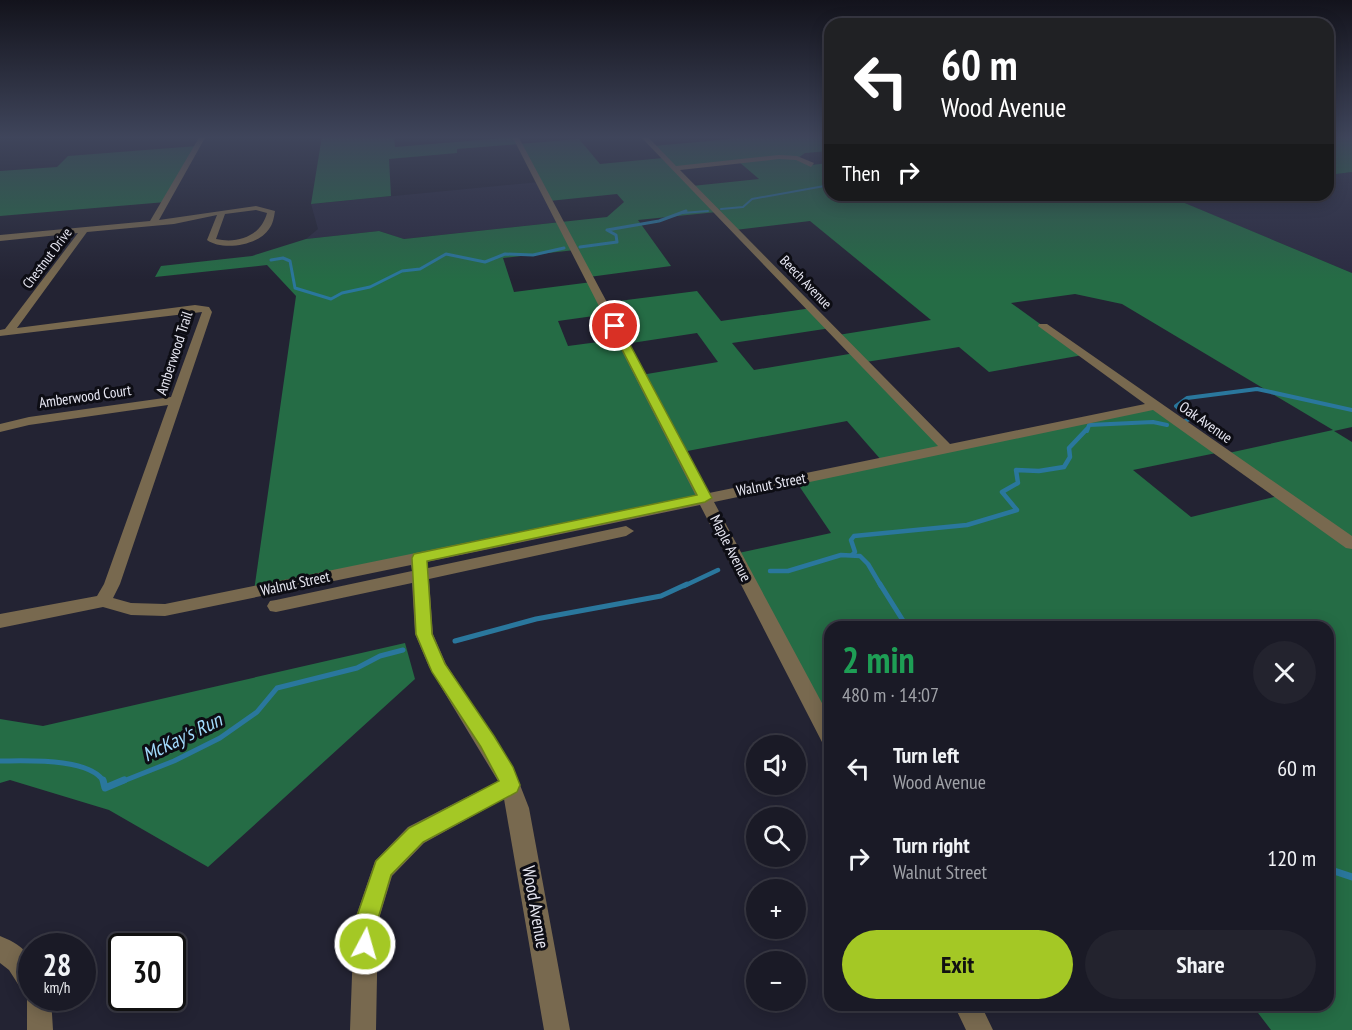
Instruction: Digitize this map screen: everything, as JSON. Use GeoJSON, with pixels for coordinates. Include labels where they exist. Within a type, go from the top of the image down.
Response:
{"type":"FeatureCollection","features":[{"type":"Feature","properties":{"kind":"street"},"geometry":{"type":"LineString","coordinates":[[153,223],[175,184]]}},
{"type":"Feature","properties":{"kind":"street","name":"Maple Avenue"},"geometry":{"type":"LineString","coordinates":[[540,184],[824,726]]}},
{"type":"Feature","properties":{"kind":"street","name":"Beech Avenue"},"geometry":{"type":"LineString","coordinates":[[690,184],[948,448]]}},
{"type":"Feature","properties":{"kind":"street"},"geometry":{"type":"LineString","coordinates":[[0,238],[153,223],[222,212],[261,208],[270,210],[271,213],[267,226],[261,233],[240,241],[220,243],[214,242],[211,238],[222,212]]}},
{"type":"Feature","properties":{"kind":"street","name":"Chestnut Drive"},"geometry":{"type":"LineString","coordinates":[[4,332],[85,230]]}},
{"type":"Feature","properties":{"kind":"street","name":"Amberwood Trail"},"geometry":{"type":"LineString","coordinates":[[4,332],[162,314],[195,308],[205,309],[207,312],[112,584],[103,601]]}},
{"type":"Feature","properties":{"kind":"street","name":"Oak Avenue"},"geometry":{"type":"LineString","coordinates":[[1043,326],[1352,544]]}},
{"type":"Feature","properties":{"kind":"street","name":"Amberwood Court"},"geometry":{"type":"LineString","coordinates":[[0,428],[29,421],[176,400]]}},
{"type":"Feature","properties":{"kind":"street","name":"Walnut Street"},"geometry":{"type":"LineString","coordinates":[[0,621],[103,601],[130,609],[165,610],[1154,406]]}},
{"type":"Feature","properties":{"kind":"street"},"geometry":{"type":"LineString","coordinates":[[276,606],[420,577],[626,531]]}},
{"type":"Feature","properties":{"kind":"street","name":"Wood Avenue"},"geometry":{"type":"LineString","coordinates":[[419,558],[424,634],[438,667],[506,774],[518,808],[557,1030]]}},
{"type":"Feature","properties":{"kind":"street"},"geometry":{"type":"LineString","coordinates":[[363,1030],[366,922],[383,869],[416,835],[510,785]]}},
{"type":"Feature","properties":{"kind":"street"},"geometry":{"type":"LineString","coordinates":[[0,948],[18,961]]}},
{"type":"Feature","properties":{"kind":"street"},"geometry":{"type":"LineString","coordinates":[[39,1011],[40,1030]]}},
{"type":"Feature","properties":{"kind":"street"},"geometry":{"type":"LineString","coordinates":[[970,1011],[980,1030]]}},
{"type":"Feature","properties":{"kind":"shaded area"},"geometry":{"type":"Polygon","coordinates":[[[518,184],[540,184],[560,222],[404,239],[379,231],[306,239],[318,229],[311,204],[518,184]]]}},
{"type":"Feature","properties":{"kind":"shaded area"},"geometry":{"type":"Polygon","coordinates":[[[1334,184],[1352,184],[1352,273],[1179,201],[1334,201],[1334,184]]]}},
{"type":"Feature","properties":{"kind":"green space"},"geometry":{"type":"Polygon","coordinates":[[[0,184],[176,184],[166,202],[0,216],[0,184]]]}},
{"type":"Feature","properties":{"kind":"green space"},"geometry":{"type":"Polygon","coordinates":[[[314,184],[390,184],[391,196],[311,204],[314,184]]]}},
{"type":"Feature","properties":{"kind":"green space"},"geometry":{"type":"Polygon","coordinates":[[[540,184],[690,184],[692,186],[824,184],[824,201],[1180,201],[1352,273],[1352,427],[1334,431],[1352,442],[1352,1030],[1271,1030],[1257,1011],[1334,1011],[1334,621],[824,621],[824,728],[734,554],[831,533],[795,480],[882,461],[847,421],[682,452],[705,498],[254,591],[296,296],[267,265],[155,277],[161,266],[252,256],[306,239],[379,231],[404,239],[607,217],[624,202],[617,194],[549,201],[540,184]],[[717,212],[638,220],[671,266],[589,277],[575,250],[503,258],[514,292],[592,282],[603,303],[697,291],[721,321],[812,308],[831,328],[732,343],[754,370],[855,353],[838,335],[931,320],[810,221],[735,230],[717,212]],[[1075,294],[1011,303],[1083,355],[989,372],[959,347],[866,362],[948,448],[1154,406],[1221,452],[1133,470],[1191,517],[1282,495],[1224,454],[1333,430],[1122,304],[1075,294]],[[608,314],[558,321],[568,346],[621,339],[608,314]],[[697,333],[625,344],[641,375],[718,362],[697,333]]]}},
{"type":"Feature","properties":{"kind":"green space"},"geometry":{"type":"Polygon","coordinates":[[[405,643],[415,679],[208,867],[109,810],[10,780],[0,783],[0,719],[43,726],[405,643]]]}},
{"type":"Feature","properties":{"kind":"waterway"},"geometry":{"type":"LineString","coordinates":[[721,209],[743,207],[752,199],[824,186]]}},
{"type":"Feature","properties":{"kind":"waterway"},"geometry":{"type":"LineString","coordinates":[[580,247],[617,242],[616,235],[607,230],[659,221],[686,211]]}},
{"type":"Feature","properties":{"kind":"waterway"},"geometry":{"type":"LineString","coordinates":[[682,213],[708,211]]}},
{"type":"Feature","properties":{"kind":"waterway"},"geometry":{"type":"LineString","coordinates":[[271,260],[283,258],[290,261],[295,288],[331,299],[342,293],[370,287],[402,271],[420,269],[446,254],[485,262],[505,254],[533,255],[564,248]]}},
{"type":"Feature","properties":{"kind":"waterway"},"geometry":{"type":"LineString","coordinates":[[1185,421],[1190,419],[1176,406],[1187,398],[1257,389],[1352,410]]}},
{"type":"Feature","properties":{"kind":"waterway"},"geometry":{"type":"LineString","coordinates":[[1087,431],[1089,425],[1153,422],[1167,425]]}},
{"type":"Feature","properties":{"kind":"waterway"},"geometry":{"type":"LineString","coordinates":[[852,555],[855,552],[851,540],[854,536],[967,525],[1017,510],[1002,492],[1018,483],[1016,470],[1039,471],[1064,467],[1070,457],[1069,448],[1087,429]]}},
{"type":"Feature","properties":{"kind":"waterway","name":"McKay's Run"},"geometry":{"type":"LineString","coordinates":[[770,571],[788,571],[841,555],[860,556],[868,564],[881,586]]}},
{"type":"Feature","properties":{"kind":"waterway","name":"McKay's Run"},"geometry":{"type":"LineString","coordinates":[[684,586],[718,570]]}},
{"type":"Feature","properties":{"kind":"waterway","name":"McKay's Run"},"geometry":{"type":"LineString","coordinates":[[455,641],[536,619],[661,596],[687,584]]}},
{"type":"Feature","properties":{"kind":"waterway","name":"McKay's Run"},"geometry":{"type":"LineString","coordinates":[[880,584],[903,621]]}},
{"type":"Feature","properties":{"kind":"waterway","name":"McKay's Run"},"geometry":{"type":"LineString","coordinates":[[121,782],[174,761],[220,738],[257,712],[277,688],[357,668],[380,656],[403,650]]}},
{"type":"Feature","properties":{"kind":"waterway","name":"McKay's Run"},"geometry":{"type":"LineString","coordinates":[[0,761],[72,764],[97,774],[103,781]]}},
{"type":"Feature","properties":{"kind":"waterway","name":"McKay's Run"},"geometry":{"type":"LineString","coordinates":[[103,781],[105,788],[124,780]]}},
{"type":"Feature","properties":{"kind":"waterway","name":"McKay's Run"},"geometry":{"type":"LineString","coordinates":[[1334,871],[1352,877]]}},
{"type":"Feature","properties":{"kind":"route"},"geometry":{"type":"LineString","coordinates":[[365,944],[366,922],[383,869],[416,835],[510,785],[487,742],[438,667],[424,634],[419,558],[705,498],[615,326]]}}]}
